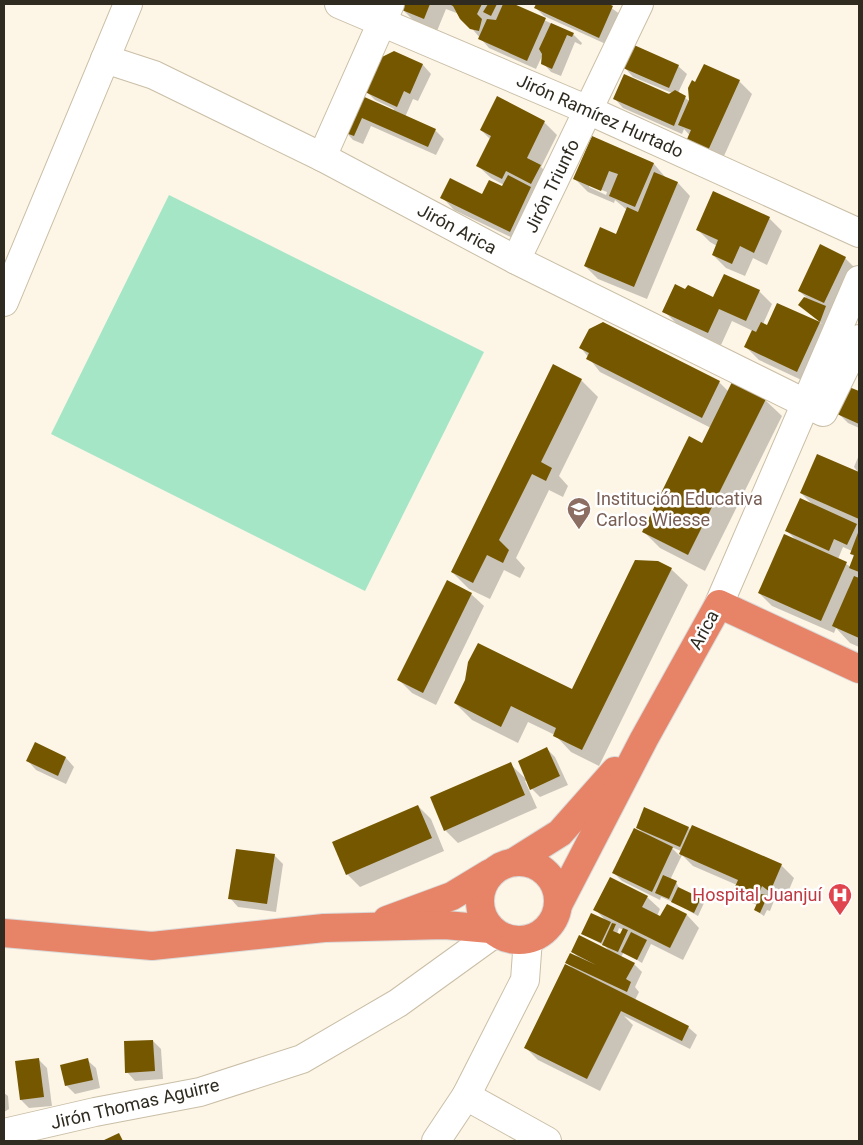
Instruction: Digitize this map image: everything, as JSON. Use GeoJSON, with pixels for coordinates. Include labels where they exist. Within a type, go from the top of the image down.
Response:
{"type":"FeatureCollection","features":[{"type":"Feature","properties":{"kind":"highway","name":"Arica"},"geometry":{"type":"LineString","coordinates":[[558,905],[644,739],[719,604],[859,668]]}},
{"type":"Feature","properties":{"kind":"highway","name":"Arica"},"geometry":{"type":"LineString","coordinates":[[370,927],[452,896],[560,833],[644,739]]}},
{"type":"Feature","properties":{"kind":"highway"},"geometry":{"type":"LineString","coordinates":[[4,933],[152,946],[324,928],[445,925],[492,931],[510,940],[528,939],[539,935],[548,927],[558,905],[557,893],[548,875],[531,863],[502,867],[483,884],[479,897],[480,910],[492,931]]}},
{"type":"Feature","properties":{"kind":"street"},"geometry":{"type":"LineString","coordinates":[[4,302],[128,4]]}},
{"type":"Feature","properties":{"kind":"street","name":"Jirón Ramírez Hurtado"},"geometry":{"type":"LineString","coordinates":[[339,4],[386,13],[588,110],[859,232]]}},
{"type":"Feature","properties":{"kind":"street","name":"Jirón Triunfo"},"geometry":{"type":"LineString","coordinates":[[516,260],[639,4]]}},
{"type":"Feature","properties":{"kind":"street"},"geometry":{"type":"LineString","coordinates":[[322,157],[386,13]]}},
{"type":"Feature","properties":{"kind":"street","name":"Jirón Arica"},"geometry":{"type":"LineString","coordinates":[[105,59],[154,75],[322,157],[516,260],[823,412],[859,339]]}},
{"type":"Feature","properties":{"kind":"street"},"geometry":{"type":"LineString","coordinates":[[719,604],[859,280]]}},
{"type":"Feature","properties":{"kind":"street","name":"Jirón Thomas Aguirre"},"geometry":{"type":"LineString","coordinates":[[4,1133],[96,1112],[200,1092],[302,1058],[398,1003],[492,931]]}},
{"type":"Feature","properties":{"kind":"street"},"geometry":{"type":"LineString","coordinates":[[436,1141],[466,1096],[525,980],[528,939]]}},
{"type":"Feature","properties":{"kind":"street"},"geometry":{"type":"LineString","coordinates":[[466,1096],[547,1141]]}},
{"type":"Feature","properties":{"kind":"green space"},"geometry":{"type":"Polygon","coordinates":[[[169,195],[484,352],[365,591],[51,434],[169,195]]]}},
{"type":"Feature","properties":{"kind":"building"},"geometry":{"type":"Polygon","coordinates":[[[404,4],[430,4],[424,19],[402,10],[404,4]]]}},
{"type":"Feature","properties":{"kind":"building"},"geometry":{"type":"Polygon","coordinates":[[[449,4],[482,4],[477,14],[482,19],[479,31],[470,29],[460,19],[453,6],[449,4]]]}},
{"type":"Feature","properties":{"kind":"building"},"geometry":{"type":"Polygon","coordinates":[[[488,4],[497,4],[491,16],[483,12],[488,4]]]}},
{"type":"Feature","properties":{"kind":"building"},"geometry":{"type":"Polygon","coordinates":[[[503,4],[514,4],[546,18],[527,61],[478,39],[487,19],[496,20],[503,4]]]}},
{"type":"Feature","properties":{"kind":"building"},"geometry":{"type":"Polygon","coordinates":[[[536,4],[609,4],[613,6],[599,38],[534,8],[536,4]]]}},
{"type":"Feature","properties":{"kind":"building"},"geometry":{"type":"Polygon","coordinates":[[[551,23],[574,33],[572,37],[567,35],[552,69],[541,64],[542,54],[539,49],[551,23]]]}},
{"type":"Feature","properties":{"kind":"building"},"geometry":{"type":"Polygon","coordinates":[[[634,45],[679,65],[669,88],[623,68],[634,45]]]}},
{"type":"Feature","properties":{"kind":"building"},"geometry":{"type":"Polygon","coordinates":[[[394,51],[423,64],[410,94],[404,91],[397,107],[365,92],[382,57],[394,51]]]}},
{"type":"Feature","properties":{"kind":"building"},"geometry":{"type":"Polygon","coordinates":[[[704,64],[740,80],[706,155],[684,146],[691,130],[678,125],[689,100],[688,88],[692,80],[695,82],[704,64]]]}},
{"type":"Feature","properties":{"kind":"building"},"geometry":{"type":"Polygon","coordinates":[[[624,74],[669,94],[675,90],[686,96],[674,126],[613,99],[624,74]]]}},
{"type":"Feature","properties":{"kind":"building"},"geometry":{"type":"Polygon","coordinates":[[[360,95],[436,129],[428,147],[362,118],[354,136],[343,132],[360,95]]]}},
{"type":"Feature","properties":{"kind":"building"},"geometry":{"type":"Polygon","coordinates":[[[497,96],[545,121],[527,158],[541,165],[531,184],[506,171],[502,179],[476,166],[491,136],[480,130],[497,96]]]}},
{"type":"Feature","properties":{"kind":"building"},"geometry":{"type":"Polygon","coordinates":[[[592,136],[654,163],[635,207],[609,196],[618,174],[609,171],[601,191],[573,179],[592,136]]]}},
{"type":"Feature","properties":{"kind":"building"},"geometry":{"type":"Polygon","coordinates":[[[654,172],[678,182],[634,287],[584,266],[600,227],[616,234],[627,207],[638,212],[654,172]]]}},
{"type":"Feature","properties":{"kind":"building"},"geometry":{"type":"Polygon","coordinates":[[[508,175],[531,187],[510,232],[440,198],[450,178],[482,194],[489,180],[502,186],[508,175]]]}},
{"type":"Feature","properties":{"kind":"building"},"geometry":{"type":"Polygon","coordinates":[[[713,191],[770,217],[754,253],[740,246],[732,264],[712,255],[718,240],[696,230],[713,191]]]}},
{"type":"Feature","properties":{"kind":"building"},"geometry":{"type":"Polygon","coordinates":[[[820,244],[846,257],[824,303],[798,291],[820,244]]]}},
{"type":"Feature","properties":{"kind":"building"},"geometry":{"type":"Polygon","coordinates":[[[724,274],[760,290],[746,321],[719,309],[708,333],[662,312],[675,284],[685,289],[688,285],[713,297],[724,274]]]}},
{"type":"Feature","properties":{"kind":"building"},"geometry":{"type":"Polygon","coordinates":[[[804,297],[826,306],[820,322],[798,305],[804,297]]]}},
{"type":"Feature","properties":{"kind":"building"},"geometry":{"type":"Polygon","coordinates":[[[777,303],[820,322],[797,372],[744,347],[752,330],[756,332],[761,322],[767,325],[777,303]]]}},
{"type":"Feature","properties":{"kind":"building"},"geometry":{"type":"Polygon","coordinates":[[[603,322],[720,381],[702,418],[586,359],[589,353],[579,348],[589,329],[603,322]]]}},
{"type":"Feature","properties":{"kind":"building"},"geometry":{"type":"Polygon","coordinates":[[[553,364],[582,379],[541,462],[552,468],[546,481],[532,474],[499,540],[509,550],[503,563],[487,555],[473,583],[451,572],[553,364]]]}},
{"type":"Feature","properties":{"kind":"building"},"geometry":{"type":"Polygon","coordinates":[[[732,382],[766,399],[688,555],[642,532],[689,436],[702,443],[732,382]]]}},
{"type":"Feature","properties":{"kind":"building"},"geometry":{"type":"Polygon","coordinates":[[[849,387],[859,391],[859,424],[837,414],[849,387]]]}},
{"type":"Feature","properties":{"kind":"building"},"geometry":{"type":"Polygon","coordinates":[[[817,454],[859,472],[859,519],[800,493],[817,454]]]}},
{"type":"Feature","properties":{"kind":"building"},"geometry":{"type":"Polygon","coordinates":[[[800,498],[857,524],[847,545],[834,539],[829,551],[785,531],[800,498]]]}},
{"type":"Feature","properties":{"kind":"building"},"geometry":{"type":"Polygon","coordinates":[[[859,530],[859,572],[849,568],[854,555],[850,554],[859,530]]]}},
{"type":"Feature","properties":{"kind":"building"},"geometry":{"type":"Polygon","coordinates":[[[784,534],[847,562],[821,621],[758,593],[784,534]]]}},
{"type":"Feature","properties":{"kind":"building"},"geometry":{"type":"Polygon","coordinates":[[[635,560],[658,561],[672,568],[582,750],[553,736],[556,728],[511,706],[501,727],[454,703],[465,680],[468,662],[478,643],[572,689],[635,560]]]}},
{"type":"Feature","properties":{"kind":"building"},"geometry":{"type":"Polygon","coordinates":[[[854,576],[859,578],[859,638],[832,626],[854,576]]]}},
{"type":"Feature","properties":{"kind":"building"},"geometry":{"type":"Polygon","coordinates":[[[447,580],[472,593],[423,693],[397,680],[447,580]]]}},
{"type":"Feature","properties":{"kind":"building"},"geometry":{"type":"Polygon","coordinates":[[[35,742],[66,757],[58,776],[26,761],[35,742]]]}},
{"type":"Feature","properties":{"kind":"building"},"geometry":{"type":"Polygon","coordinates":[[[547,747],[560,776],[530,790],[518,761],[547,747]]]}},
{"type":"Feature","properties":{"kind":"building"},"geometry":{"type":"Polygon","coordinates":[[[511,762],[525,795],[444,831],[430,797],[511,762]]]}},
{"type":"Feature","properties":{"kind":"building"},"geometry":{"type":"Polygon","coordinates":[[[418,805],[432,838],[346,875],[332,842],[418,805]]]}},
{"type":"Feature","properties":{"kind":"building"},"geometry":{"type":"Polygon","coordinates":[[[644,807],[689,827],[680,847],[636,828],[644,807]]]}},
{"type":"Feature","properties":{"kind":"building"},"geometry":{"type":"Polygon","coordinates":[[[692,825],[782,864],[770,892],[762,886],[757,899],[734,889],[738,880],[679,854],[692,825]]]}},
{"type":"Feature","properties":{"kind":"building"},"geometry":{"type":"Polygon","coordinates":[[[634,828],[673,847],[652,892],[612,873],[634,828]]]}},
{"type":"Feature","properties":{"kind":"building"},"geometry":{"type":"Polygon","coordinates":[[[236,849],[275,854],[267,904],[228,899],[236,849]]]}},
{"type":"Feature","properties":{"kind":"building"},"geometry":{"type":"Polygon","coordinates":[[[663,875],[677,881],[669,899],[655,893],[663,875]]]}},
{"type":"Feature","properties":{"kind":"building"},"geometry":{"type":"Polygon","coordinates":[[[610,877],[648,896],[642,907],[660,916],[667,904],[687,914],[670,948],[593,910],[610,877]]]}},
{"type":"Feature","properties":{"kind":"building"},"geometry":{"type":"Polygon","coordinates":[[[678,887],[701,898],[694,913],[671,902],[678,887]]]}},
{"type":"Feature","properties":{"kind":"building"},"geometry":{"type":"Polygon","coordinates":[[[761,894],[768,895],[760,913],[754,910],[761,894]]]}},
{"type":"Feature","properties":{"kind":"building"},"geometry":{"type":"Polygon","coordinates":[[[591,913],[611,922],[601,943],[581,934],[591,913]]]}},
{"type":"Feature","properties":{"kind":"building"},"geometry":{"type":"Polygon","coordinates":[[[612,923],[616,924],[613,931],[620,934],[623,928],[628,930],[618,952],[602,945],[612,923]]]}},
{"type":"Feature","properties":{"kind":"building"},"geometry":{"type":"Polygon","coordinates":[[[631,932],[647,940],[637,960],[621,952],[631,932]]]}},
{"type":"Feature","properties":{"kind":"building"},"geometry":{"type":"Polygon","coordinates":[[[579,935],[635,963],[626,979],[631,982],[627,992],[565,963],[570,953],[596,965],[571,952],[579,935]]]}},
{"type":"Feature","properties":{"kind":"building"},"geometry":{"type":"Polygon","coordinates":[[[565,964],[689,1026],[682,1041],[621,1011],[587,1079],[524,1048],[565,964]]]}},
{"type":"Feature","properties":{"kind":"building"},"geometry":{"type":"Polygon","coordinates":[[[153,1040],[155,1071],[125,1073],[124,1041],[153,1040]]]}},
{"type":"Feature","properties":{"kind":"building"},"geometry":{"type":"Polygon","coordinates":[[[39,1058],[44,1097],[20,1100],[15,1061],[39,1058]]]}},
{"type":"Feature","properties":{"kind":"building"},"geometry":{"type":"Polygon","coordinates":[[[88,1058],[93,1080],[65,1086],[60,1065],[88,1058]]]}},
{"type":"Feature","properties":{"kind":"building"},"geometry":{"type":"Polygon","coordinates":[[[119,1133],[123,1141],[102,1141],[119,1133]]]}},
{"type":"Feature","properties":{"kind":"place","name":"Institución Educativa Carlos Wiesse"},"geometry":{"type":"Point","coordinates":[579,530]}},
{"type":"Feature","properties":{"kind":"place","name":"Hospital Juanjuí"},"geometry":{"type":"Point","coordinates":[840,916]}}]}
